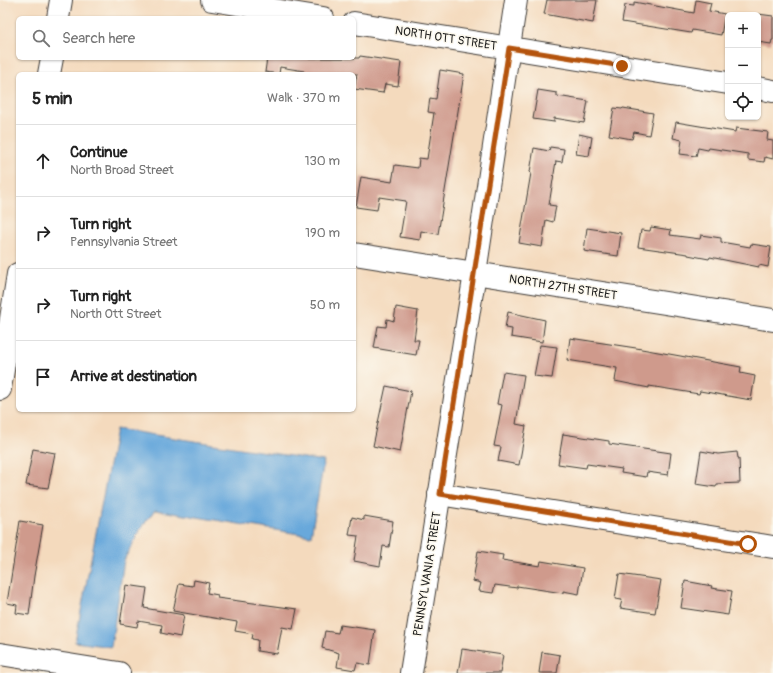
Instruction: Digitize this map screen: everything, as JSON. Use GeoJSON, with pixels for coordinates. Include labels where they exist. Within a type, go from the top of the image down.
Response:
{"type":"FeatureCollection","features":[{"type":"Feature","properties":{"kind":"street"},"geometry":{"type":"LineString","coordinates":[[58,16],[61,0]]}},
{"type":"Feature","properties":{"kind":"street"},"geometry":{"type":"LineString","coordinates":[[212,0],[311,16]]}},
{"type":"Feature","properties":{"kind":"street","name":"PENNSYLVANIA STREET"},"geometry":{"type":"LineString","coordinates":[[411,673],[475,273],[516,0]]}},
{"type":"Feature","properties":{"kind":"street","name":"NORTH OTT STREET"},"geometry":{"type":"LineString","coordinates":[[356,23],[725,84]]}},
{"type":"Feature","properties":{"kind":"street"},"geometry":{"type":"LineString","coordinates":[[50,72],[52,60]]}},
{"type":"Feature","properties":{"kind":"street"},"geometry":{"type":"LineString","coordinates":[[761,89],[773,91]]}},
{"type":"Feature","properties":{"kind":"street","name":"NORTH 27TH STREET"},"geometry":{"type":"LineString","coordinates":[[356,254],[773,320]]}},
{"type":"Feature","properties":{"kind":"street"},"geometry":{"type":"LineString","coordinates":[[0,389],[16,287]]}},
{"type":"Feature","properties":{"kind":"street"},"geometry":{"type":"LineString","coordinates":[[440,494],[773,548]]}},
{"type":"Feature","properties":{"kind":"street"},"geometry":{"type":"LineString","coordinates":[[0,654],[119,673]]}},
{"type":"Feature","properties":{"kind":"water"},"geometry":{"type":"Polygon","coordinates":[[[116,429],[324,461],[311,536],[155,510],[141,528],[124,560],[111,647],[75,642],[116,429]]]}},
{"type":"Feature","properties":{"kind":"building"},"geometry":{"type":"Polygon","coordinates":[[[547,0],[597,0],[593,23],[544,14],[547,0]]]}},
{"type":"Feature","properties":{"kind":"building"},"geometry":{"type":"Polygon","coordinates":[[[696,0],[711,3],[709,11],[725,14],[721,35],[692,30],[691,33],[622,22],[625,5],[634,6],[634,2],[694,13],[696,0]]]}},
{"type":"Feature","properties":{"kind":"building"},"geometry":{"type":"Polygon","coordinates":[[[761,14],[773,16],[773,40],[771,44],[761,42],[761,14]]]}},
{"type":"Feature","properties":{"kind":"building"},"geometry":{"type":"Polygon","coordinates":[[[360,56],[401,62],[398,86],[385,84],[383,93],[356,89],[356,72],[304,72],[280,67],[279,72],[265,72],[267,60],[356,60],[356,58],[359,58],[360,56]]]}},
{"type":"Feature","properties":{"kind":"building"},"geometry":{"type":"Polygon","coordinates":[[[440,70],[464,74],[438,234],[421,231],[420,240],[400,237],[406,201],[379,197],[377,210],[356,207],[361,177],[392,182],[395,165],[418,168],[419,158],[427,159],[434,113],[428,112],[430,98],[436,99],[440,70]]]}},
{"type":"Feature","properties":{"kind":"building"},"geometry":{"type":"Polygon","coordinates":[[[538,90],[557,93],[557,96],[588,101],[584,123],[554,118],[554,122],[533,119],[538,90]]]}},
{"type":"Feature","properties":{"kind":"building"},"geometry":{"type":"Polygon","coordinates":[[[614,108],[653,113],[649,135],[634,132],[632,139],[609,135],[614,108]]]}},
{"type":"Feature","properties":{"kind":"building"},"geometry":{"type":"Polygon","coordinates":[[[676,122],[735,132],[736,128],[768,132],[767,140],[773,141],[773,159],[765,157],[764,162],[748,160],[748,154],[709,148],[708,150],[698,148],[696,156],[680,154],[682,140],[673,138],[676,122]]]}},
{"type":"Feature","properties":{"kind":"building"},"geometry":{"type":"Polygon","coordinates":[[[579,134],[592,137],[589,156],[576,154],[579,134]]]}},
{"type":"Feature","properties":{"kind":"building"},"geometry":{"type":"Polygon","coordinates":[[[550,147],[564,149],[562,162],[556,161],[549,205],[556,206],[553,222],[546,220],[542,247],[519,243],[534,148],[549,151],[550,147]]]}},
{"type":"Feature","properties":{"kind":"building"},"geometry":{"type":"Polygon","coordinates":[[[651,227],[671,230],[670,235],[700,239],[701,235],[721,238],[721,242],[750,247],[751,244],[771,247],[768,267],[759,265],[759,267],[710,257],[709,259],[688,254],[638,247],[641,230],[650,231],[651,227]]]}},
{"type":"Feature","properties":{"kind":"building"},"geometry":{"type":"Polygon","coordinates":[[[587,228],[621,233],[618,256],[584,251],[587,228]]]}},
{"type":"Feature","properties":{"kind":"building"},"geometry":{"type":"Polygon","coordinates":[[[396,307],[418,311],[414,340],[419,340],[416,355],[374,348],[378,326],[386,327],[387,319],[394,321],[396,307]]]}},
{"type":"Feature","properties":{"kind":"building"},"geometry":{"type":"Polygon","coordinates":[[[508,312],[545,320],[542,342],[511,337],[512,329],[505,328],[508,312]]]}},
{"type":"Feature","properties":{"kind":"building"},"geometry":{"type":"Polygon","coordinates":[[[570,338],[741,367],[740,373],[755,376],[751,400],[700,391],[699,394],[649,386],[649,388],[615,381],[617,368],[567,360],[570,338]]]}},
{"type":"Feature","properties":{"kind":"building"},"geometry":{"type":"Polygon","coordinates":[[[540,345],[557,347],[552,378],[534,376],[540,345]]]}},
{"type":"Feature","properties":{"kind":"building"},"geometry":{"type":"Polygon","coordinates":[[[503,372],[524,375],[516,424],[526,426],[519,465],[498,461],[501,447],[494,446],[502,405],[497,404],[503,372]]]}},
{"type":"Feature","properties":{"kind":"building"},"geometry":{"type":"Polygon","coordinates":[[[386,386],[411,391],[400,452],[373,446],[386,386]]]}},
{"type":"Feature","properties":{"kind":"building"},"geometry":{"type":"Polygon","coordinates":[[[563,434],[609,441],[609,444],[671,453],[668,475],[647,472],[646,477],[621,473],[622,469],[587,464],[586,468],[558,464],[563,434]]]}},
{"type":"Feature","properties":{"kind":"building"},"geometry":{"type":"Polygon","coordinates":[[[33,449],[55,453],[48,488],[26,485],[33,449]]]}},
{"type":"Feature","properties":{"kind":"building"},"geometry":{"type":"Polygon","coordinates":[[[701,451],[718,454],[737,452],[739,458],[740,483],[717,484],[716,487],[696,484],[701,451]]]}},
{"type":"Feature","properties":{"kind":"building"},"geometry":{"type":"Polygon","coordinates":[[[364,516],[393,521],[389,547],[383,546],[380,566],[354,561],[358,536],[349,535],[352,517],[364,520],[364,516]]]}},
{"type":"Feature","properties":{"kind":"building"},"geometry":{"type":"Polygon","coordinates":[[[20,521],[43,525],[29,615],[16,613],[17,605],[7,603],[20,521]]]}},
{"type":"Feature","properties":{"kind":"building"},"geometry":{"type":"Polygon","coordinates":[[[478,551],[503,555],[502,560],[540,566],[541,561],[583,568],[579,594],[517,586],[517,588],[495,585],[493,593],[479,591],[481,583],[473,581],[478,551]]]}},
{"type":"Feature","properties":{"kind":"building"},"geometry":{"type":"Polygon","coordinates":[[[619,574],[661,580],[655,613],[620,608],[622,600],[615,599],[619,574]]]}},
{"type":"Feature","properties":{"kind":"building"},"geometry":{"type":"Polygon","coordinates":[[[194,580],[209,583],[207,593],[218,595],[217,598],[297,609],[293,629],[282,627],[277,654],[257,651],[258,640],[252,639],[253,634],[235,631],[237,622],[173,611],[179,584],[193,586],[194,580]]]}},
{"type":"Feature","properties":{"kind":"building"},"geometry":{"type":"Polygon","coordinates":[[[685,581],[712,586],[711,588],[732,591],[728,615],[681,608],[685,581]]]}},
{"type":"Feature","properties":{"kind":"building"},"geometry":{"type":"Polygon","coordinates":[[[126,585],[147,588],[144,608],[184,615],[180,637],[161,633],[162,625],[138,621],[137,627],[120,624],[126,585]]]}},
{"type":"Feature","properties":{"kind":"building"},"geometry":{"type":"Polygon","coordinates":[[[340,625],[375,630],[370,665],[357,663],[355,670],[337,667],[339,653],[322,648],[325,631],[338,633],[340,625]]]}},
{"type":"Feature","properties":{"kind":"building"},"geometry":{"type":"Polygon","coordinates":[[[462,649],[503,655],[500,673],[458,673],[462,649]]]}},
{"type":"Feature","properties":{"kind":"building"},"geometry":{"type":"Polygon","coordinates":[[[542,652],[560,655],[557,673],[539,673],[542,652]]]}},
{"type":"Feature","properties":{"kind":"route"},"geometry":{"type":"LineString","coordinates":[[622,66],[509,48],[440,494],[748,544]]}}]}
